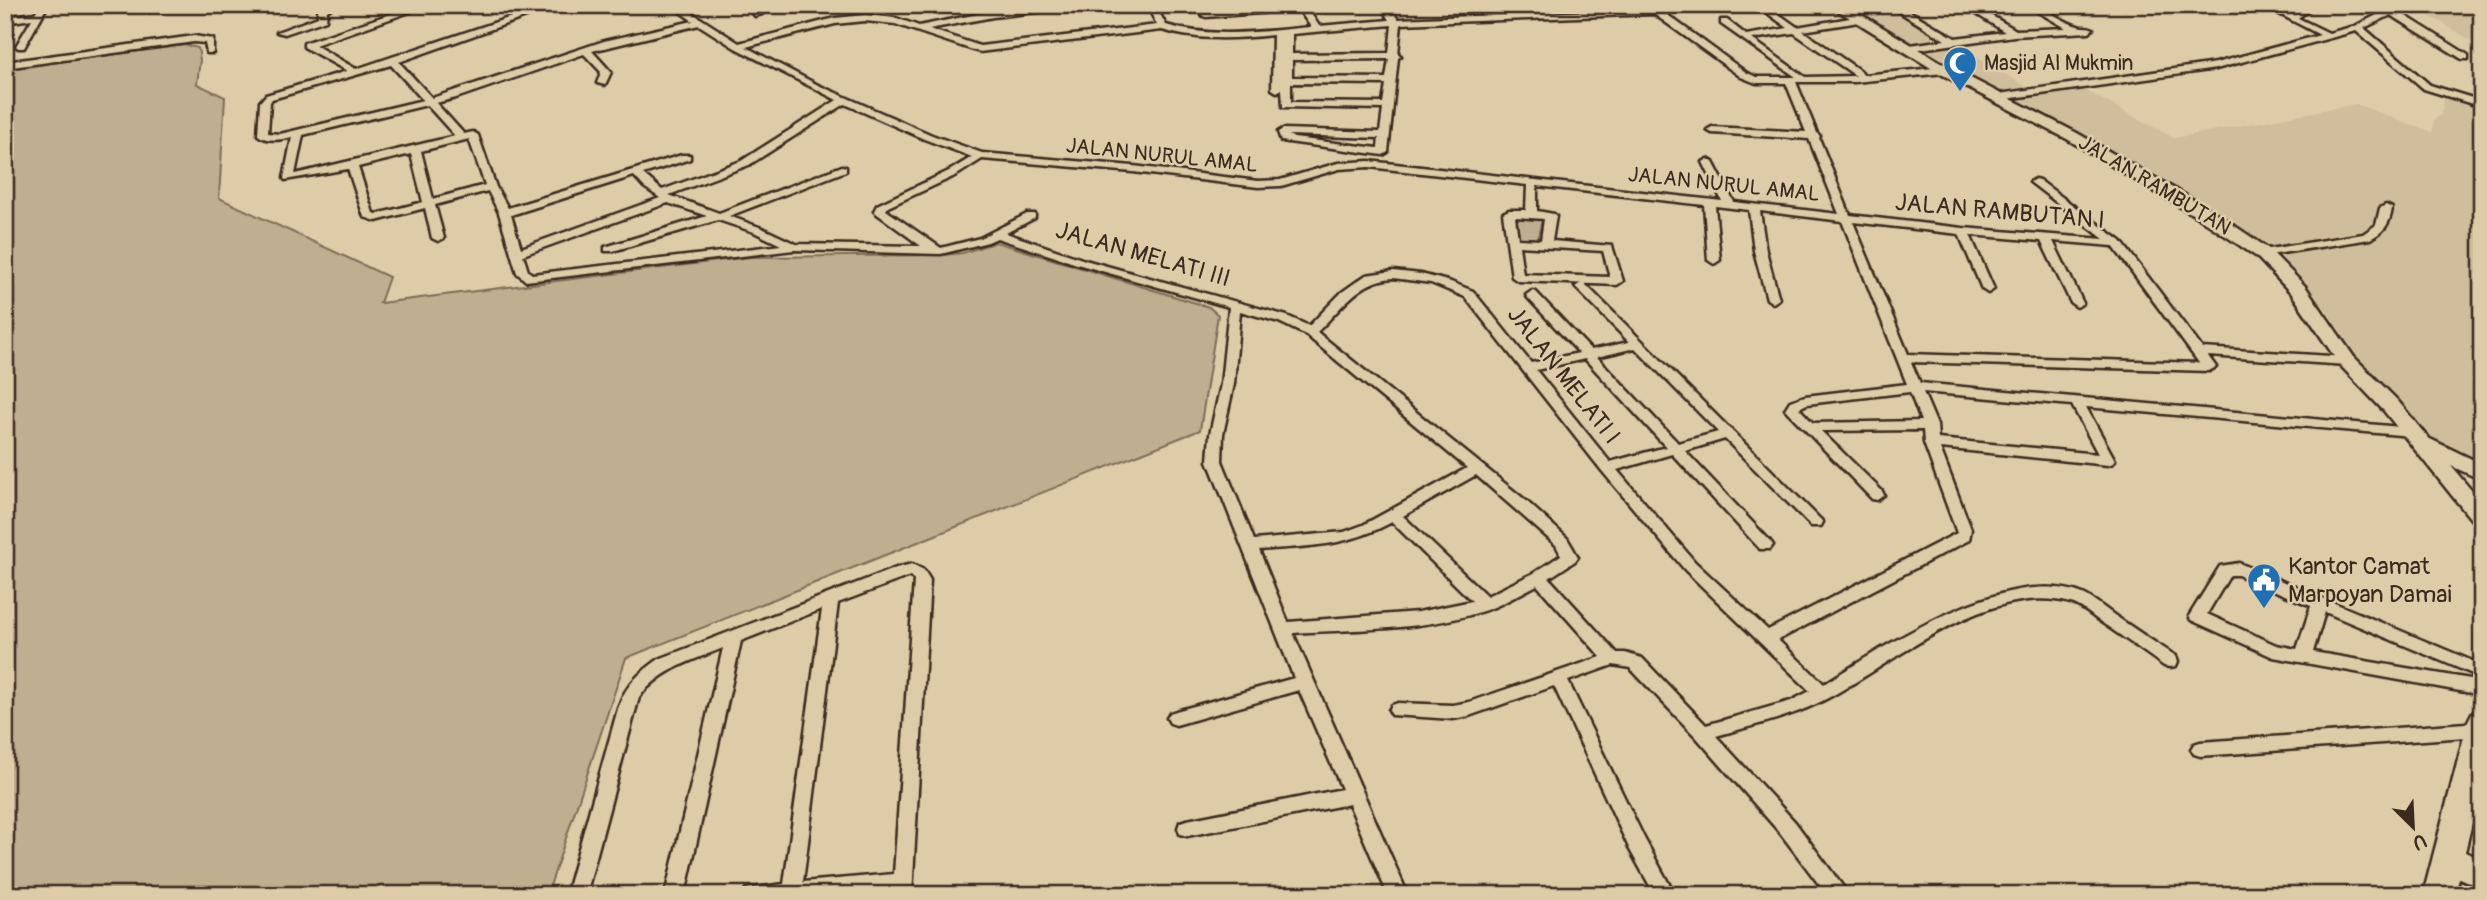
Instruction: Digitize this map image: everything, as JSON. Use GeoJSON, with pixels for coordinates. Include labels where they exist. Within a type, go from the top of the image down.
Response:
{"type":"FeatureCollection","features":[{"type":"Feature","properties":{"kind":"main road","name":"JALAN RAMBUTAN"},"geometry":{"type":"LineString","coordinates":[[1835,5],[1856,20],[1944,70],[1999,97],[2205,214],[2263,253],[2299,290],[2347,360],[2391,406],[2482,518]]}},
{"type":"Feature","properties":{"kind":"main road","name":"JALAN RAMBUTAN"},"geometry":{"type":"LineString","coordinates":[[2413,435],[2482,473]]}},
{"type":"Feature","properties":{"kind":"main road"},"geometry":{"type":"LineString","coordinates":[[2439,895],[2481,725]]}},
{"type":"Feature","properties":{"kind":"main road"},"geometry":{"type":"LineString","coordinates":[[2448,859],[2482,874]]}},
{"type":"Feature","properties":{"kind":"street"},"geometry":{"type":"LineString","coordinates":[[21,46],[44,5]]}},
{"type":"Feature","properties":{"kind":"street"},"geometry":{"type":"LineString","coordinates":[[323,18],[322,10],[331,5]]}},
{"type":"Feature","properties":{"kind":"street"},"geometry":{"type":"LineString","coordinates":[[353,71],[307,45],[426,5]]}},
{"type":"Feature","properties":{"kind":"street"},"geometry":{"type":"LineString","coordinates":[[556,5],[393,61],[267,98],[263,112],[263,135],[274,137],[428,102],[472,90],[628,37],[701,22]]}},
{"type":"Feature","properties":{"kind":"street","name":"JALAN NURUL AMAL"},"geometry":{"type":"LineString","coordinates":[[674,5],[738,46],[843,101],[961,151],[980,156],[1144,170],[1246,184],[1281,183],[1326,168],[1360,164],[1845,217]]}},
{"type":"Feature","properties":{"kind":"street"},"geometry":{"type":"LineString","coordinates":[[750,5],[758,14]]}},
{"type":"Feature","properties":{"kind":"street"},"geometry":{"type":"LineString","coordinates":[[921,28],[993,14],[1070,5]]}},
{"type":"Feature","properties":{"kind":"street"},"geometry":{"type":"LineString","coordinates":[[1151,5],[1162,27]]}},
{"type":"Feature","properties":{"kind":"street"},"geometry":{"type":"LineString","coordinates":[[1200,5],[1206,14],[1325,5]]}},
{"type":"Feature","properties":{"kind":"street"},"geometry":{"type":"LineString","coordinates":[[1384,5],[1396,24],[1396,56],[1383,152],[1294,141],[1285,139],[1283,132],[1385,135]]}},
{"type":"Feature","properties":{"kind":"street"},"geometry":{"type":"LineString","coordinates":[[1522,5],[1531,15]]}},
{"type":"Feature","properties":{"kind":"street"},"geometry":{"type":"LineString","coordinates":[[1552,5],[1560,13]]}},
{"type":"Feature","properties":{"kind":"street"},"geometry":{"type":"LineString","coordinates":[[1760,5],[1859,74]]}},
{"type":"Feature","properties":{"kind":"street"},"geometry":{"type":"LineString","coordinates":[[1892,5],[1952,40]]}},
{"type":"Feature","properties":{"kind":"street"},"geometry":{"type":"LineString","coordinates":[[1966,5],[2014,33]]}},
{"type":"Feature","properties":{"kind":"street"},"geometry":{"type":"LineString","coordinates":[[2030,5],[2077,30]]}},
{"type":"Feature","properties":{"kind":"street"},"geometry":{"type":"LineString","coordinates":[[2266,5],[2328,36]]}},
{"type":"Feature","properties":{"kind":"street"},"geometry":{"type":"LineString","coordinates":[[2292,18],[2312,5]]}},
{"type":"Feature","properties":{"kind":"street"},"geometry":{"type":"LineString","coordinates":[[1999,97],[2194,70],[2358,28],[2404,5]]}},
{"type":"Feature","properties":{"kind":"street"},"geometry":{"type":"LineString","coordinates":[[1302,6],[1316,28]]}},
{"type":"Feature","properties":{"kind":"street"},"geometry":{"type":"LineString","coordinates":[[1285,32],[1651,8],[1748,77],[1764,81],[1855,79],[1944,70]]}},
{"type":"Feature","properties":{"kind":"street"},"geometry":{"type":"LineString","coordinates":[[2391,11],[2465,57]]}},
{"type":"Feature","properties":{"kind":"street"},"geometry":{"type":"LineString","coordinates":[[5,20],[39,15]]}},
{"type":"Feature","properties":{"kind":"street"},"geometry":{"type":"LineString","coordinates":[[282,32],[323,18],[354,29]]}},
{"type":"Feature","properties":{"kind":"street"},"geometry":{"type":"LineString","coordinates":[[738,46],[850,19],[878,18],[921,28],[955,43],[979,49],[1162,27],[1185,34],[1219,36],[1349,31],[1396,24]]}},
{"type":"Feature","properties":{"kind":"street"},"geometry":{"type":"LineString","coordinates":[[1744,38],[1856,20]]}},
{"type":"Feature","properties":{"kind":"street"},"geometry":{"type":"LineString","coordinates":[[1724,22],[1796,79],[1845,217],[1930,425],[1931,443],[1964,536],[1767,638]]}},
{"type":"Feature","properties":{"kind":"street"},"geometry":{"type":"LineString","coordinates":[[2358,28],[2427,87],[2482,104]]}},
{"type":"Feature","properties":{"kind":"street"},"geometry":{"type":"LineString","coordinates":[[1906,48],[2014,33],[2089,29]]}},
{"type":"Feature","properties":{"kind":"street"},"geometry":{"type":"LineString","coordinates":[[1285,32],[1288,57],[1286,105],[1389,106]]}},
{"type":"Feature","properties":{"kind":"street"},"geometry":{"type":"LineString","coordinates":[[1277,89],[1285,32]]}},
{"type":"Feature","properties":{"kind":"street"},"geometry":{"type":"LineString","coordinates":[[5,65],[194,39],[210,41],[210,51]]}},
{"type":"Feature","properties":{"kind":"street"},"geometry":{"type":"LineString","coordinates":[[586,50],[606,72],[602,83]]}},
{"type":"Feature","properties":{"kind":"street"},"geometry":{"type":"LineString","coordinates":[[1288,57],[1396,56]]}},
{"type":"Feature","properties":{"kind":"street"},"geometry":{"type":"LineString","coordinates":[[393,61],[461,137]]}},
{"type":"Feature","properties":{"kind":"street"},"geometry":{"type":"LineString","coordinates":[[1287,80],[1392,81]]}},
{"type":"Feature","properties":{"kind":"street"},"geometry":{"type":"LineString","coordinates":[[518,253],[745,163],[843,101]]}},
{"type":"Feature","properties":{"kind":"street"},"geometry":{"type":"LineString","coordinates":[[1713,130],[1815,136]]}},
{"type":"Feature","properties":{"kind":"street"},"geometry":{"type":"LineString","coordinates":[[299,131],[289,178],[295,179],[461,137],[474,137],[491,187],[505,213],[523,273],[527,277],[535,278],[794,247],[956,249],[998,234],[1031,216]]}},
{"type":"Feature","properties":{"kind":"street"},"geometry":{"type":"LineString","coordinates":[[415,150],[438,237]]}},
{"type":"Feature","properties":{"kind":"street"},"geometry":{"type":"LineString","coordinates":[[934,250],[884,215],[880,208],[963,168],[980,156]]}},
{"type":"Feature","properties":{"kind":"street"},"geometry":{"type":"LineString","coordinates":[[505,213],[685,157]]}},
{"type":"Feature","properties":{"kind":"street"},"geometry":{"type":"LineString","coordinates":[[1708,162],[1730,205]]}},
{"type":"Feature","properties":{"kind":"street"},"geometry":{"type":"LineString","coordinates":[[352,165],[371,218],[383,218],[491,187]]}},
{"type":"Feature","properties":{"kind":"street"},"geometry":{"type":"LineString","coordinates":[[609,249],[720,216],[842,169]]}},
{"type":"Feature","properties":{"kind":"street"},"geometry":{"type":"LineString","coordinates":[[637,173],[664,197],[720,216],[794,247]]}},
{"type":"Feature","properties":{"kind":"street"},"geometry":{"type":"LineString","coordinates":[[2035,182],[2117,243]]}},
{"type":"Feature","properties":{"kind":"street"},"geometry":{"type":"LineString","coordinates":[[1531,214],[1532,183]]}},
{"type":"Feature","properties":{"kind":"street"},"geometry":{"type":"LineString","coordinates":[[1709,202],[1714,260]]}},
{"type":"Feature","properties":{"kind":"street"},"geometry":{"type":"LineString","coordinates":[[1754,207],[1760,251],[1773,299]]}},
{"type":"Feature","properties":{"kind":"street"},"geometry":{"type":"LineString","coordinates":[[2263,253],[2366,237],[2378,231],[2385,223],[2386,208]]}},
{"type":"Feature","properties":{"kind":"street"},"geometry":{"type":"LineString","coordinates":[[1513,242],[1608,248],[1617,281],[1518,277],[1513,242],[1509,213],[1550,216],[1546,244]]}},
{"type":"Feature","properties":{"kind":"street","name":"JALAN RAMBUTAN I"},"geometry":{"type":"LineString","coordinates":[[1845,217],[1963,231],[2117,243],[2198,352]]}},
{"type":"Feature","properties":{"kind":"street"},"geometry":{"type":"LineString","coordinates":[[1963,231],[1988,289]]}},
{"type":"Feature","properties":{"kind":"street","name":"JALAN MELATI III"},"geometry":{"type":"LineString","coordinates":[[998,234],[1081,262],[1235,306],[1226,398],[1216,428],[1215,461],[1304,682],[1398,895]]}},
{"type":"Feature","properties":{"kind":"street"},"geometry":{"type":"LineString","coordinates":[[2045,237],[2077,303]]}},
{"type":"Feature","properties":{"kind":"street","name":"JALAN MELATI I"},"geometry":{"type":"LineString","coordinates":[[1310,332],[1354,289],[1372,277],[1423,277],[1442,281],[1469,294],[1607,468],[1690,565],[1823,692]]}},
{"type":"Feature","properties":{"kind":"street"},"geometry":{"type":"LineString","coordinates":[[1581,287],[1816,522]]}},
{"type":"Feature","properties":{"kind":"street"},"geometry":{"type":"LineString","coordinates":[[1532,295],[1765,545]]}},
{"type":"Feature","properties":{"kind":"street"},"geometry":{"type":"LineString","coordinates":[[1235,306],[1283,319],[1310,332],[1424,422],[1519,503],[1568,550],[1568,560],[1485,604],[1418,618],[1283,628]]}},
{"type":"Feature","properties":{"kind":"street"},"geometry":{"type":"LineString","coordinates":[[1527,368],[1638,344]]}},
{"type":"Feature","properties":{"kind":"street"},"geometry":{"type":"LineString","coordinates":[[1903,358],[2209,368],[2198,352]]}},
{"type":"Feature","properties":{"kind":"street"},"geometry":{"type":"LineString","coordinates":[[2198,352],[2347,360]]}},
{"type":"Feature","properties":{"kind":"street"},"geometry":{"type":"LineString","coordinates":[[1877,495],[1793,411],[1793,406],[1799,402],[1916,387],[2413,435]]}},
{"type":"Feature","properties":{"kind":"street"},"geometry":{"type":"LineString","coordinates":[[1931,443],[2108,460],[2078,404]]}},
{"type":"Feature","properties":{"kind":"street"},"geometry":{"type":"LineString","coordinates":[[1809,427],[1930,425]]}},
{"type":"Feature","properties":{"kind":"street"},"geometry":{"type":"LineString","coordinates":[[1607,468],[1728,434]]}},
{"type":"Feature","properties":{"kind":"street"},"geometry":{"type":"LineString","coordinates":[[1249,546],[1334,540],[1368,529],[1476,469]]}},
{"type":"Feature","properties":{"kind":"street"},"geometry":{"type":"LineString","coordinates":[[1393,515],[1485,604]]}},
{"type":"Feature","properties":{"kind":"street"},"geometry":{"type":"LineString","coordinates":[[2482,672],[2247,572],[2225,570],[2197,616],[2273,651],[2482,688]]}},
{"type":"Feature","properties":{"kind":"street"},"geometry":{"type":"LineString","coordinates":[[576,895],[632,694],[656,669],[901,572],[917,571],[922,580],[902,888],[753,895]]}},
{"type":"Feature","properties":{"kind":"street"},"geometry":{"type":"LineString","coordinates":[[1539,577],[1613,659]]}},
{"type":"Feature","properties":{"kind":"street"},"geometry":{"type":"LineString","coordinates":[[1703,733],[1796,706],[1968,610],[2030,595],[2065,594],[2079,599],[2170,661]]}},
{"type":"Feature","properties":{"kind":"street"},"geometry":{"type":"LineString","coordinates":[[792,892],[831,599]]}},
{"type":"Feature","properties":{"kind":"street"},"geometry":{"type":"LineString","coordinates":[[2303,656],[2320,603]]}},
{"type":"Feature","properties":{"kind":"street"},"geometry":{"type":"LineString","coordinates":[[675,895],[733,637]]}},
{"type":"Feature","properties":{"kind":"street"},"geometry":{"type":"LineString","coordinates":[[1398,710],[1453,712],[1469,709],[1613,659],[1636,663],[1788,828],[1839,895]]}},
{"type":"Feature","properties":{"kind":"street"},"geometry":{"type":"LineString","coordinates":[[1558,678],[1637,844],[1665,895]]}},
{"type":"Feature","properties":{"kind":"street"},"geometry":{"type":"LineString","coordinates":[[1176,718],[1304,682]]}},
{"type":"Feature","properties":{"kind":"street"},"geometry":{"type":"LineString","coordinates":[[2200,749],[2481,725]]}},
{"type":"Feature","properties":{"kind":"street"},"geometry":{"type":"LineString","coordinates":[[1187,828],[1353,795]]}},
{"type":"Feature","properties":{"kind":"shaded area"},"geometry":{"type":"Polygon","coordinates":[[[1840,5],[1890,5],[2038,94],[2081,88],[2174,138],[2356,104],[2432,132],[2434,120],[2441,114],[2445,96],[2464,99],[2474,88],[2482,90],[2482,472],[2424,444],[2362,364],[2325,309],[2266,246],[2119,159],[2011,98],[1950,70],[1840,5]]]}},
{"type":"Feature","properties":{"kind":"shaded area"},"geometry":{"type":"Polygon","coordinates":[[[2482,5],[2482,48],[2441,22],[2410,7],[2482,5]]]}},
{"type":"Feature","properties":{"kind":"shaded area"},"geometry":{"type":"Polygon","coordinates":[[[185,45],[198,48],[200,60],[197,84],[225,97],[219,198],[389,277],[380,303],[750,257],[943,255],[963,253],[996,242],[1209,307],[1218,315],[1200,430],[626,658],[547,895],[5,895],[5,69],[185,45]]]}},
{"type":"Feature","properties":{"kind":"shaded area"},"geometry":{"type":"Polygon","coordinates":[[[1516,217],[1542,220],[1537,241],[1520,240],[1516,217]]]}},
{"type":"Feature","properties":{"kind":"place","name":"Masjid Al Mukmin"},"geometry":{"type":"Point","coordinates":[1960,93]}},
{"type":"Feature","properties":{"kind":"place","name":"Kantor Camat Marpoyan Damai"},"geometry":{"type":"Point","coordinates":[2264,610]}}]}
